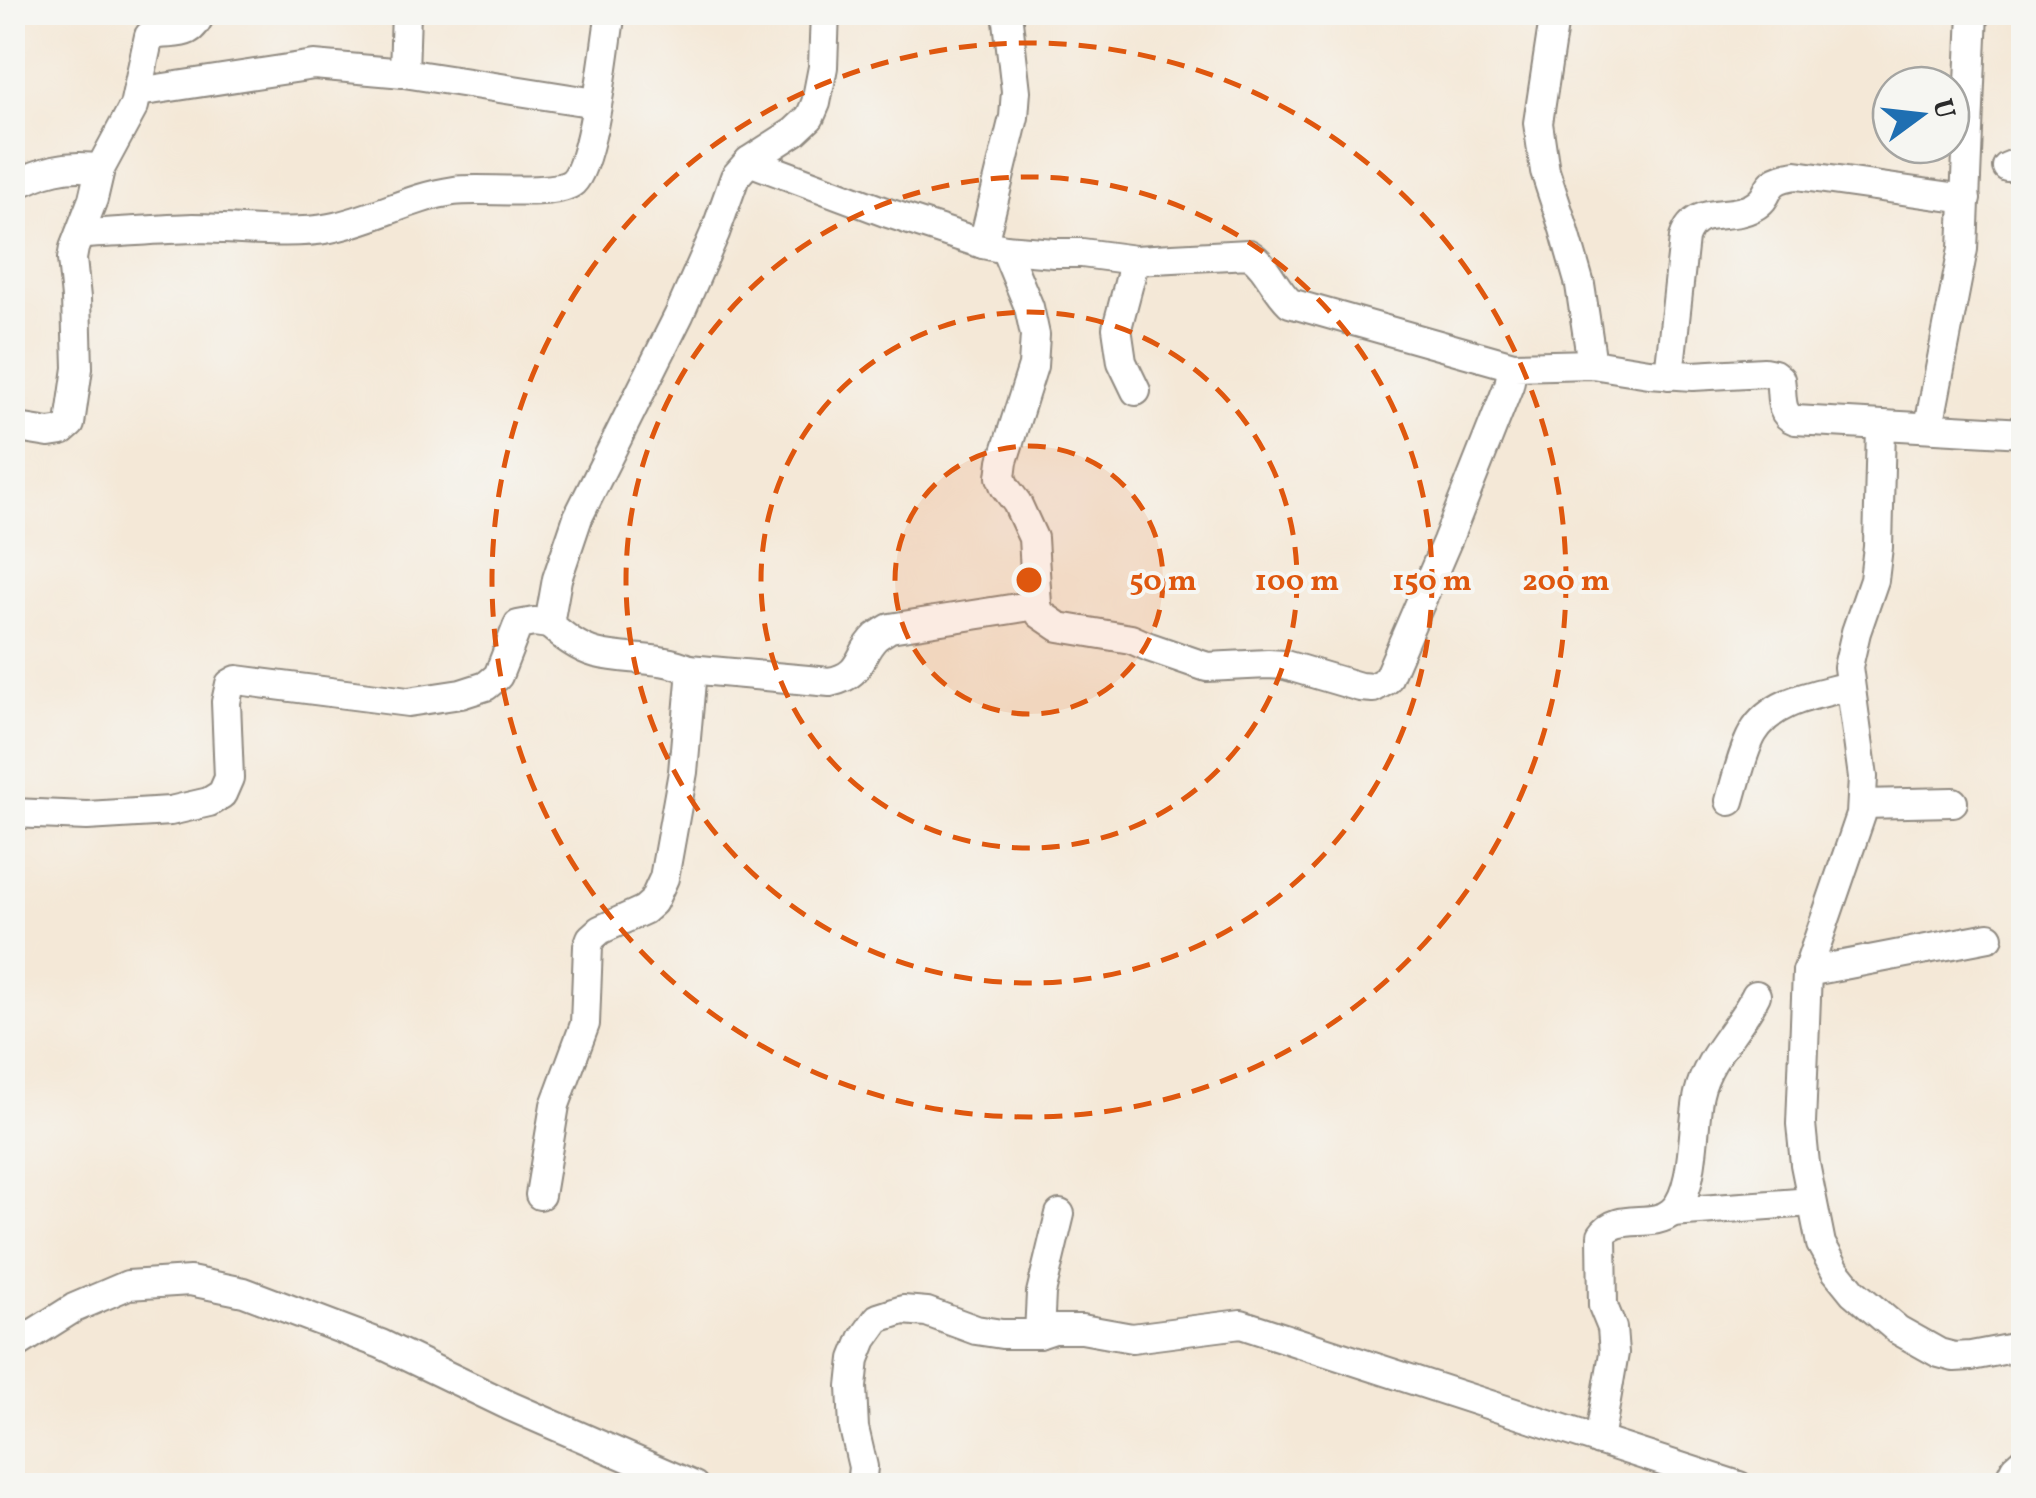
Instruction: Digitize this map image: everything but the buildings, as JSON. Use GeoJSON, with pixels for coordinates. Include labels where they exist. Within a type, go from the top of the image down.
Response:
{"type":"FeatureCollection","features":[{"type":"Feature","properties":{"kind":"street"},"geometry":{"type":"LineString","coordinates":[[12,428],[49,433],[62,431],[70,424],[78,352],[72,259],[100,169],[124,128],[138,92],[149,36],[184,33],[195,27],[201,12]]}},
{"type":"Feature","properties":{"kind":"street"},"geometry":{"type":"LineString","coordinates":[[404,73],[406,12]]}},
{"type":"Feature","properties":{"kind":"street"},"geometry":{"type":"LineString","coordinates":[[80,234],[195,228],[328,229],[433,194],[479,188],[556,190],[570,185],[580,174],[590,140],[611,12]]}},
{"type":"Feature","properties":{"kind":"street"},"geometry":{"type":"LineString","coordinates":[[549,624],[557,579],[578,516],[679,315],[715,233],[734,177],[749,161],[810,117],[823,68],[825,12]]}},
{"type":"Feature","properties":{"kind":"street"},"geometry":{"type":"LineString","coordinates":[[1007,12],[1016,91],[994,247],[1029,307],[1036,334],[1033,366],[1002,461],[1001,478],[1033,538],[1040,614],[1059,627],[1131,639],[1207,667],[1285,665],[1360,687],[1380,685],[1394,668],[1509,385],[1513,366]]}},
{"type":"Feature","properties":{"kind":"street"},"geometry":{"type":"LineString","coordinates":[[1555,12],[1539,136],[1544,171],[1580,285],[1592,364]]}},
{"type":"Feature","properties":{"kind":"street"},"geometry":{"type":"LineString","coordinates":[[1929,426],[1960,263],[1972,12]]}},
{"type":"Feature","properties":{"kind":"street"},"geometry":{"type":"LineString","coordinates":[[138,92],[314,65],[404,73],[596,104]]}},
{"type":"Feature","properties":{"kind":"street"},"geometry":{"type":"LineString","coordinates":[[749,161],[994,247],[1135,260],[1249,254],[1262,262],[1278,292],[1290,303],[1513,366],[1592,364],[1669,375],[1769,372],[1780,379],[1782,404],[1789,418],[2024,433]]}},
{"type":"Feature","properties":{"kind":"street"},"geometry":{"type":"LineString","coordinates":[[12,187],[70,166],[100,169]]}},
{"type":"Feature","properties":{"kind":"street"},"geometry":{"type":"LineString","coordinates":[[1669,375],[1684,238],[1694,220],[1752,208],[1763,199],[1772,182],[1796,175],[1966,199]]}},
{"type":"Feature","properties":{"kind":"street"},"geometry":{"type":"LineString","coordinates":[[1135,260],[1117,328],[1122,362],[1136,390]]}},
{"type":"Feature","properties":{"kind":"street"},"geometry":{"type":"LineString","coordinates":[[1881,426],[1874,580],[1848,667],[1863,777],[1862,804],[1807,972],[1800,1124],[1812,1202],[1821,1244],[1836,1271],[1853,1292],[1898,1330],[1938,1353],[1954,1357],[2024,1346]]}},
{"type":"Feature","properties":{"kind":"street"},"geometry":{"type":"LineString","coordinates":[[12,813],[88,816],[170,811],[209,802],[222,794],[229,778],[226,702],[230,684],[237,680],[408,702],[461,694],[486,686],[498,676],[518,625],[534,622],[549,624],[595,653],[676,663],[689,669],[830,682],[852,672],[876,638],[890,628],[1037,605]]}},
{"type":"Feature","properties":{"kind":"street"},"geometry":{"type":"LineString","coordinates":[[540,1195],[555,1105],[585,1024],[591,938],[644,910],[653,902],[664,878],[683,772],[689,669]]}},
{"type":"Feature","properties":{"kind":"street"},"geometry":{"type":"LineString","coordinates":[[1730,801],[1753,733],[1764,720],[1792,701],[1849,686]]}},
{"type":"Feature","properties":{"kind":"street"},"geometry":{"type":"LineString","coordinates":[[1862,804],[1954,802]]}},
{"type":"Feature","properties":{"kind":"street"},"geometry":{"type":"LineString","coordinates":[[1807,972],[1989,937]]}},
{"type":"Feature","properties":{"kind":"street"},"geometry":{"type":"LineString","coordinates":[[1672,1212],[1688,1183],[1699,1092],[1756,994]]}},
{"type":"Feature","properties":{"kind":"street"},"geometry":{"type":"LineString","coordinates":[[1599,1442],[1614,1353],[1612,1328],[1603,1306],[1602,1235],[1606,1228],[1654,1220],[1672,1212],[1812,1202]]}},
{"type":"Feature","properties":{"kind":"street"},"geometry":{"type":"LineString","coordinates":[[1039,1334],[1041,1294],[1060,1214]]}},
{"type":"Feature","properties":{"kind":"street"},"geometry":{"type":"LineString","coordinates":[[12,1347],[74,1308],[128,1284],[190,1281],[226,1288],[381,1344],[510,1406],[694,1486]]}},
{"type":"Feature","properties":{"kind":"street"},"geometry":{"type":"LineString","coordinates":[[861,1486],[863,1467],[854,1428],[852,1373],[863,1338],[878,1318],[903,1310],[927,1312],[976,1330],[1002,1334],[1039,1334],[1054,1328],[1132,1338],[1241,1324],[1739,1486]]}},
{"type":"Feature","properties":{"kind":"street"},"geometry":{"type":"LineString","coordinates":[[2006,1486],[2024,1460]]}}]}
